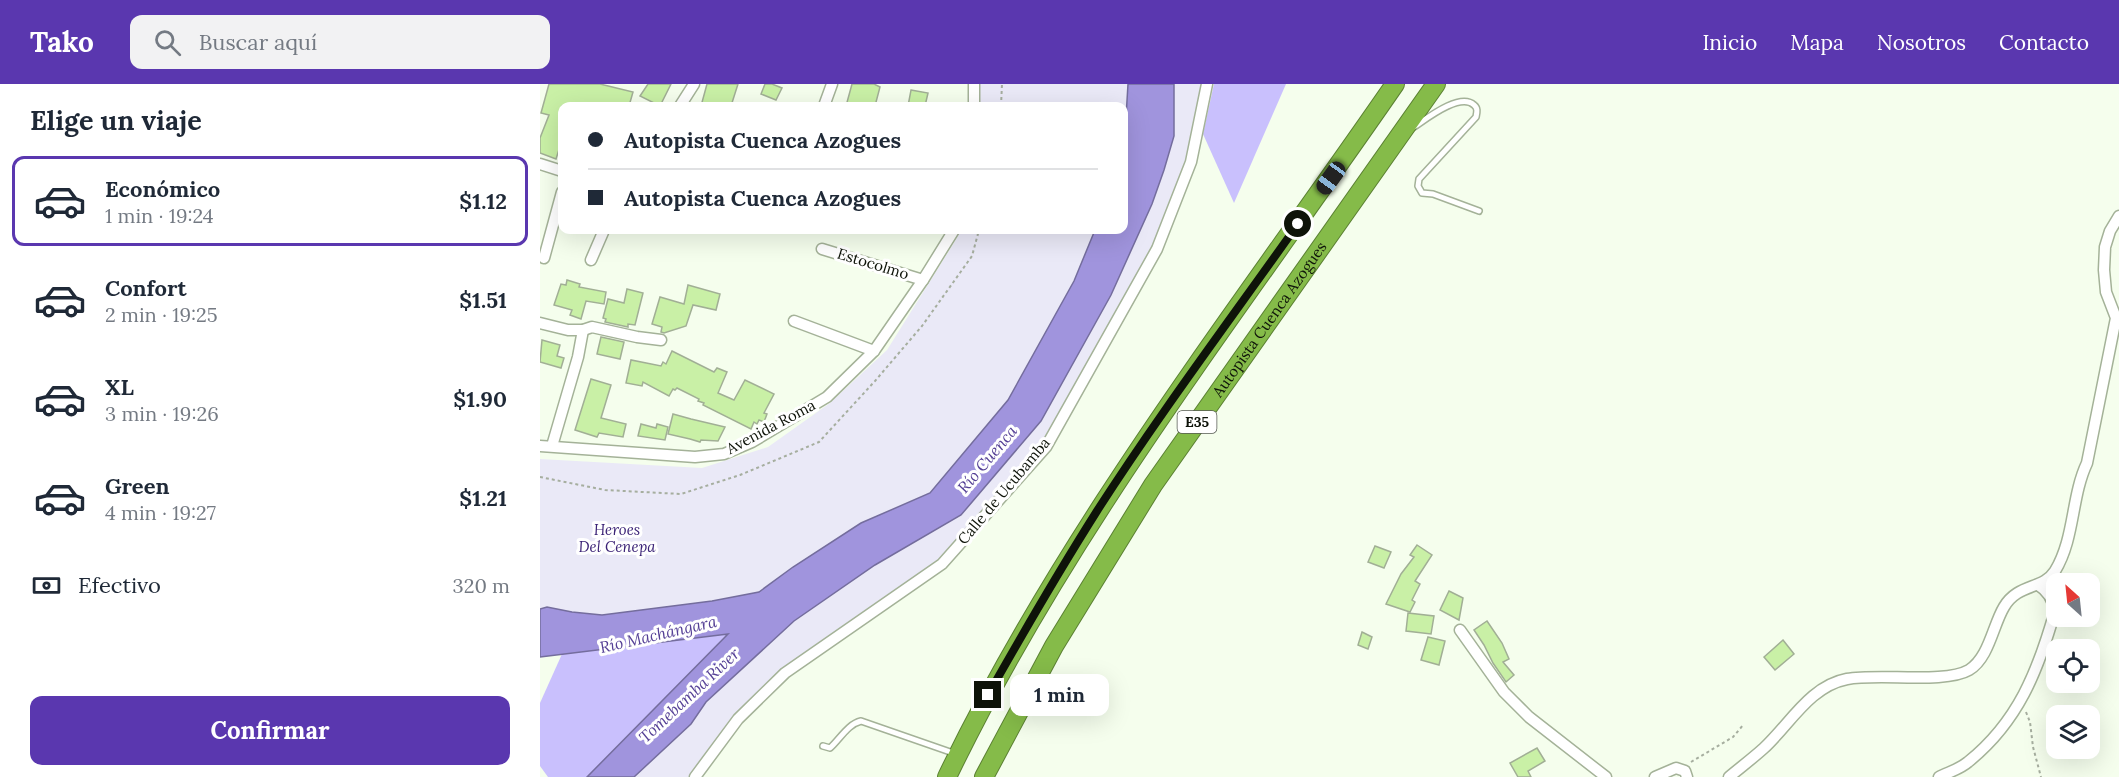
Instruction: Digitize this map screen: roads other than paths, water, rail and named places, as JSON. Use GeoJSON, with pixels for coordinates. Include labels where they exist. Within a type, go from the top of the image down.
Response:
{"type":"FeatureCollection","features":[{"type":"Feature","properties":{"kind":"highway","name":"Autopista Cuenca Azogues"},"geometry":{"type":"LineString","coordinates":[[946,777],[1010,656],[1097,512],[1395,84]]}},
{"type":"Feature","properties":{"kind":"highway","name":"Autopista Cuenca Azogues"},"geometry":{"type":"LineString","coordinates":[[984,777],[1054,646],[1143,501],[1436,84]]}},
{"type":"Feature","properties":{"kind":"street"},"geometry":{"type":"LineString","coordinates":[[683,102],[694,84]]}},
{"type":"Feature","properties":{"kind":"street"},"geometry":{"type":"LineString","coordinates":[[825,102],[832,84]]}},
{"type":"Feature","properties":{"kind":"street"},"geometry":{"type":"LineString","coordinates":[[973,84],[974,102]]}},
{"type":"Feature","properties":{"kind":"street","name":"Calle de Ucubamba"},"geometry":{"type":"LineString","coordinates":[[695,777],[738,719],[785,673],[942,564],[1046,447],[1157,249],[1191,162],[1208,84]]}},
{"type":"Feature","properties":{"kind":"street"},"geometry":{"type":"LineString","coordinates":[[540,164],[558,170]]}},
{"type":"Feature","properties":{"kind":"street"},"geometry":{"type":"LineString","coordinates":[[544,258],[558,207]]}},
{"type":"Feature","properties":{"kind":"street"},"geometry":{"type":"LineString","coordinates":[[1729,777],[1764,748],[1809,698],[1828,686],[1846,679],[1881,676],[1952,676],[1970,670],[1984,652],[2008,600],[2017,592],[2038,585],[2054,573],[2072,524],[2079,478],[2087,462],[2116,318],[2106,292],[2105,259],[2108,239],[2119,216]]}},
{"type":"Feature","properties":{"kind":"street"},"geometry":{"type":"LineString","coordinates":[[591,260],[602,234]]}},
{"type":"Feature","properties":{"kind":"street","name":"Avenida Roma"},"geometry":{"type":"LineString","coordinates":[[540,446],[695,457],[724,454],[752,442],[827,397],[874,351],[951,234]]}},
{"type":"Feature","properties":{"kind":"street","name":"Estocolmo"},"geometry":{"type":"LineString","coordinates":[[822,249],[923,279]]}},
{"type":"Feature","properties":{"kind":"street"},"geometry":{"type":"LineString","coordinates":[[794,321],[874,351]]}},
{"type":"Feature","properties":{"kind":"street"},"geometry":{"type":"LineString","coordinates":[[540,322],[568,330],[583,330],[592,327],[661,340]]}},
{"type":"Feature","properties":{"kind":"street"},"geometry":{"type":"LineString","coordinates":[[552,446],[578,357],[583,330]]}},
{"type":"Feature","properties":{"kind":"street"},"geometry":{"type":"LineString","coordinates":[[1939,777],[1967,764],[2006,725],[2021,702],[2055,611],[2047,590],[2038,585]]}},
{"type":"Feature","properties":{"kind":"street"},"geometry":{"type":"LineString","coordinates":[[1460,630],[1504,692],[1529,717],[1606,777]]}},
{"type":"Feature","properties":{"kind":"street"},"geometry":{"type":"LineString","coordinates":[[1655,777],[1669,770],[1684,773]]}},
{"type":"Feature","properties":{"kind":"lane"},"geometry":{"type":"LineString","coordinates":[[1398,138],[1450,105],[1460,101],[1475,105],[1478,112],[1476,117],[1419,179],[1418,186],[1422,193],[1479,212]]}},
{"type":"Feature","properties":{"kind":"lane"},"geometry":{"type":"LineString","coordinates":[[823,746],[830,748],[852,723],[861,721],[958,754]]}},
{"type":"Feature","properties":{"kind":"water"},"geometry":{"type":"Polygon","coordinates":[[[1128,84],[1174,84],[1174,136],[1152,204],[1111,295],[1041,421],[961,515],[875,565],[794,621],[706,702],[691,724],[634,777],[587,777],[728,634],[540,657],[540,609],[547,607],[602,615],[712,601],[759,592],[861,523],[930,493],[1008,400],[1074,281],[1093,234],[1128,234],[1128,84]]]}},
{"type":"Feature","properties":{"kind":"water label","name":"Río Cuenca"},"geometry":{"type":"Point","coordinates":[987,459]}},
{"type":"Feature","properties":{"kind":"water label","name":"Río Machángara"},"geometry":{"type":"Point","coordinates":[658,634]}},
{"type":"Feature","properties":{"kind":"water label","name":"Tomebamba River"},"geometry":{"type":"Point","coordinates":[689,695]}},
{"type":"Feature","properties":{"kind":"park label","name":"Heroes Del Cenepa"},"geometry":{"type":"Point","coordinates":[617,538]}}]}
